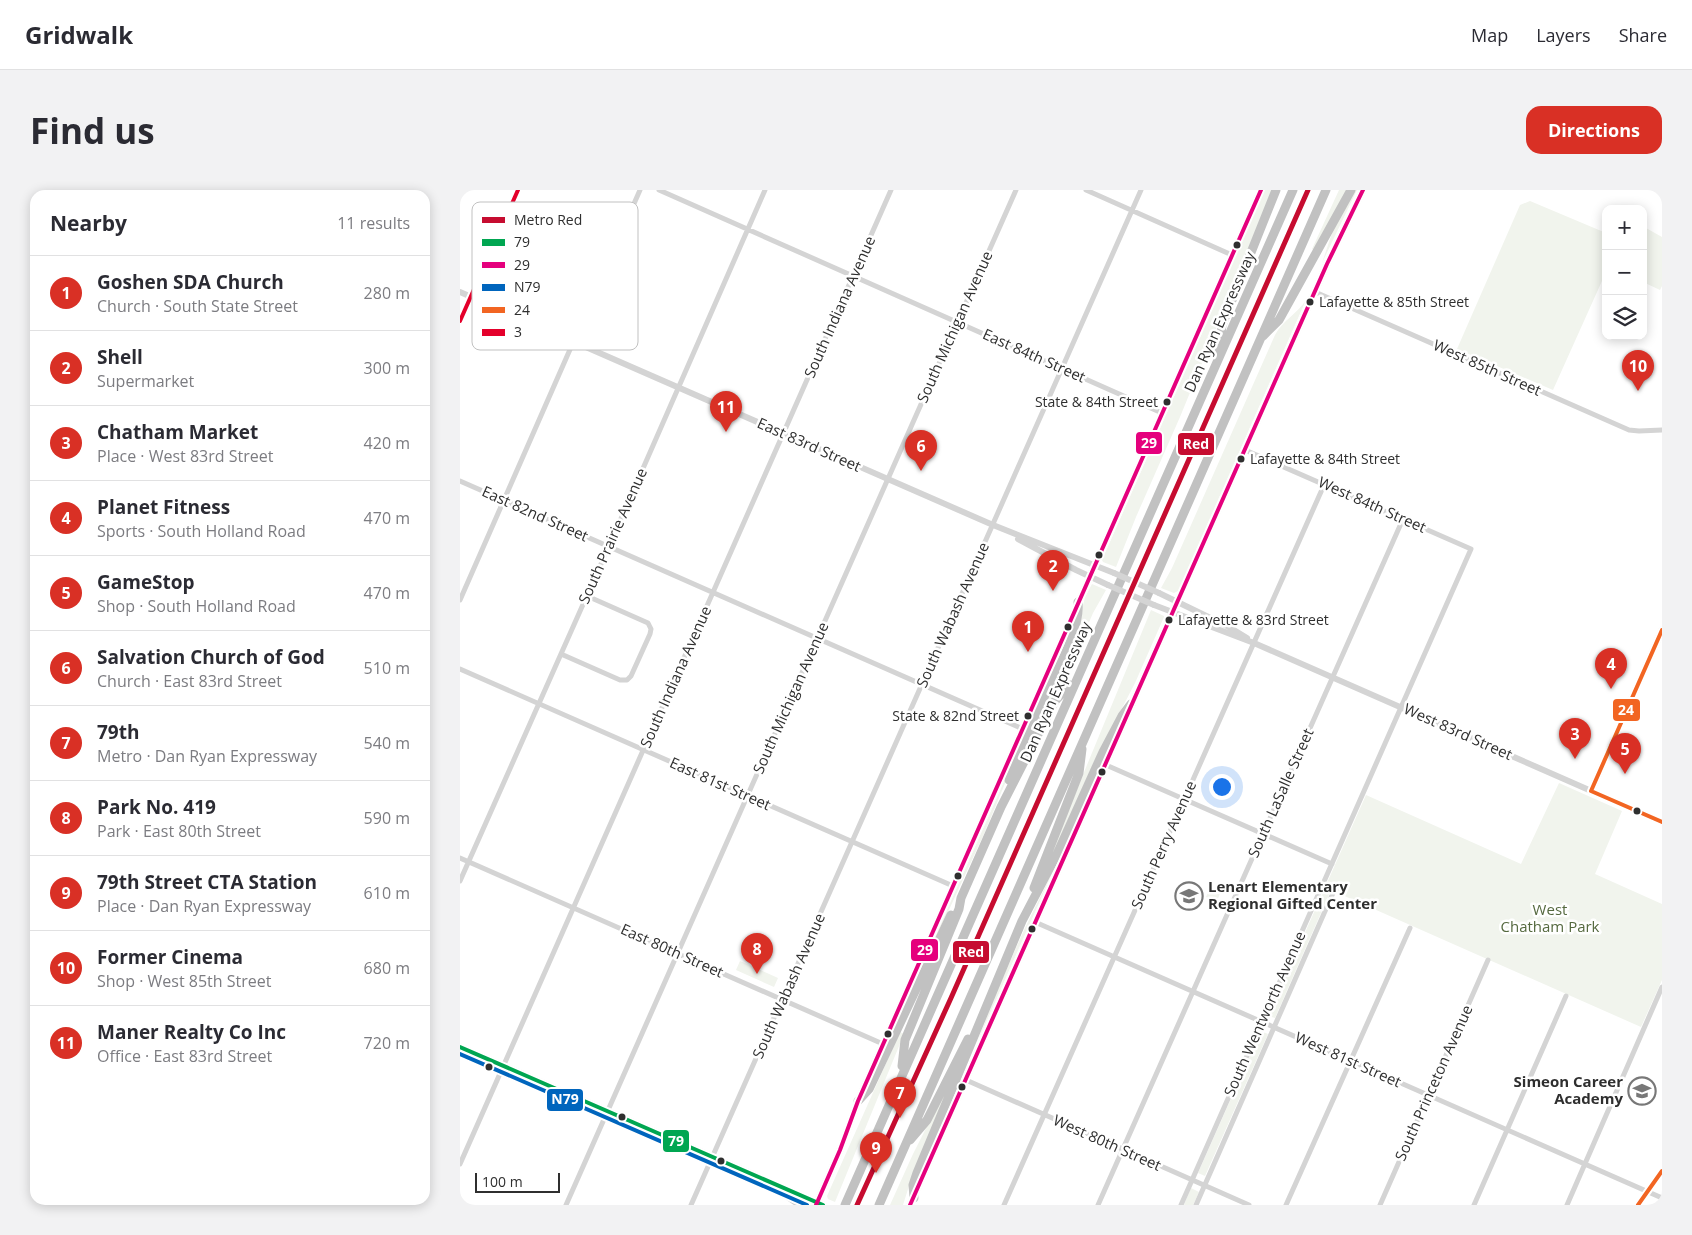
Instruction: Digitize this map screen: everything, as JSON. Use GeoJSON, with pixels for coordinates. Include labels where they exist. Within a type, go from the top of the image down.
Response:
{"type":"FeatureCollection","features":[{"type":"Feature","properties":{"kind":"highway"},"geometry":{"type":"LineString","coordinates":[[1218,360],[1222,325],[1276,190]]}},
{"type":"Feature","properties":{"kind":"highway","name":"Dan Ryan Expressway"},"geometry":{"type":"LineString","coordinates":[[844,1205],[1293,190]]}},
{"type":"Feature","properties":{"kind":"highway"},"geometry":{"type":"LineString","coordinates":[[879,1205],[1326,190]]}},
{"type":"Feature","properties":{"kind":"highway"},"geometry":{"type":"LineString","coordinates":[[1259,340],[1279,320],[1351,190]]}},
{"type":"Feature","properties":{"kind":"highway"},"geometry":{"type":"LineString","coordinates":[[1001,807],[1022,747],[1071,638],[1079,612],[1078,602]]}},
{"type":"Feature","properties":{"kind":"highway"},"geometry":{"type":"LineString","coordinates":[[901,1076],[905,1040],[959,909],[961,898],[1001,807],[1055,701],[1076,679]]}},
{"type":"Feature","properties":{"kind":"highway"},"geometry":{"type":"LineString","coordinates":[[904,1147],[927,1120],[984,1008],[1022,921],[1057,854],[1103,752],[1122,716],[1132,704]]}},
{"type":"Feature","properties":{"kind":"highway"},"geometry":{"type":"LineString","coordinates":[[1022,921],[1027,904],[1080,773],[1084,739]]}},
{"type":"Feature","properties":{"kind":"highway"},"geometry":{"type":"LineString","coordinates":[[858,1101],[869,1089],[954,907],[961,898]]}},
{"type":"Feature","properties":{"kind":"highway"},"geometry":{"type":"LineString","coordinates":[[912,1201],[913,1185],[917,1173],[979,1025],[984,1008]]}},
{"type":"Feature","properties":{"kind":"main road"},"geometry":{"type":"LineString","coordinates":[[460,1046],[818,1204],[858,1101],[1261,190]]}},
{"type":"Feature","properties":{"kind":"main road"},"geometry":{"type":"LineString","coordinates":[[912,1201],[1315,292],[1363,190]]}},
{"type":"Feature","properties":{"kind":"main road"},"geometry":{"type":"LineString","coordinates":[[1591,791],[1662,630]]}},
{"type":"Feature","properties":{"kind":"main road"},"geometry":{"type":"LineString","coordinates":[[766,1181],[776,1190],[800,1205]]}},
{"type":"Feature","properties":{"kind":"street"},"geometry":{"type":"LineString","coordinates":[[513,202],[518,190]]}},
{"type":"Feature","properties":{"kind":"street"},"geometry":{"type":"LineString","coordinates":[[635,202],[640,190]]}},
{"type":"Feature","properties":{"kind":"street","name":"East 84th Street"},"geometry":{"type":"LineString","coordinates":[[659,190],[1162,413]]}},
{"type":"Feature","properties":{"kind":"street","name":"South Prairie Avenue"},"geometry":{"type":"LineString","coordinates":[[460,881],[765,190]]}},
{"type":"Feature","properties":{"kind":"street","name":"South Indiana Avenue"},"geometry":{"type":"LineString","coordinates":[[460,1164],[891,190]]}},
{"type":"Feature","properties":{"kind":"street","name":"South Michigan Avenue"},"geometry":{"type":"LineString","coordinates":[[566,1205],[1016,190]]}},
{"type":"Feature","properties":{"kind":"street"},"geometry":{"type":"LineString","coordinates":[[1086,190],[1232,255]]}},
{"type":"Feature","properties":{"kind":"street","name":"South Wabash Avenue"},"geometry":{"type":"LineString","coordinates":[[691,1205],[1141,190]]}},
{"type":"Feature","properties":{"kind":"street","name":"East 83rd Street"},"geometry":{"type":"LineString","coordinates":[[460,292],[471,297]]}},
{"type":"Feature","properties":{"kind":"street","name":"West 85th Street"},"geometry":{"type":"LineString","coordinates":[[1315,292],[1629,430],[1639,432],[1662,430]]}},
{"type":"Feature","properties":{"kind":"street"},"geometry":{"type":"LineString","coordinates":[[460,321],[471,297]]}},
{"type":"Feature","properties":{"kind":"street"},"geometry":{"type":"LineString","coordinates":[[460,600],[570,350]]}},
{"type":"Feature","properties":{"kind":"street","name":"East 83rd Street"},"geometry":{"type":"LineString","coordinates":[[591,350],[993,525],[1095,565]]}},
{"type":"Feature","properties":{"kind":"street","name":"West 84th Street"},"geometry":{"type":"LineString","coordinates":[[1245,450],[1471,549]]}},
{"type":"Feature","properties":{"kind":"street","name":"East 82nd Street"},"geometry":{"type":"LineString","coordinates":[[460,481],[1022,729]]}},
{"type":"Feature","properties":{"kind":"street","name":"South Perry Avenue"},"geometry":{"type":"LineString","coordinates":[[1004,1205],[1324,485]]}},
{"type":"Feature","properties":{"kind":"street","name":"South LaSalle Street"},"geometry":{"type":"LineString","coordinates":[[1098,1205],[1402,519]]}},
{"type":"Feature","properties":{"kind":"street","name":"East 83rd Street"},"geometry":{"type":"LineString","coordinates":[[993,525],[1090,576]]}},
{"type":"Feature","properties":{"kind":"street","name":"South Wentworth Avenue"},"geometry":{"type":"LineString","coordinates":[[1181,1205],[1471,549]]}},
{"type":"Feature","properties":{"kind":"street","name":"West 83rd Street"},"geometry":{"type":"LineString","coordinates":[[1095,565],[1229,627],[1254,643]]}},
{"type":"Feature","properties":{"kind":"street","name":"West 83rd Street"},"geometry":{"type":"LineString","coordinates":[[1090,576],[1173,613],[1254,643],[1662,822]]}},
{"type":"Feature","properties":{"kind":"street"},"geometry":{"type":"LineString","coordinates":[[561,654],[620,680],[627,680],[632,676],[650,634],[649,625],[587,596]]}},
{"type":"Feature","properties":{"kind":"street","name":"East 81st Street"},"geometry":{"type":"LineString","coordinates":[[460,669],[953,886]]}},
{"type":"Feature","properties":{"kind":"street"},"geometry":{"type":"LineString","coordinates":[[1106,765],[1332,864]]}},
{"type":"Feature","properties":{"kind":"street","name":"East 80th Street"},"geometry":{"type":"LineString","coordinates":[[460,858],[883,1044]]}},
{"type":"Feature","properties":{"kind":"street","name":"South Wentworth Avenue"},"geometry":{"type":"LineString","coordinates":[[1196,1205],[1333,893]]}},
{"type":"Feature","properties":{"kind":"street","name":"West 81st Street"},"geometry":{"type":"LineString","coordinates":[[1035,922],[1662,1198]]}},
{"type":"Feature","properties":{"kind":"street"},"geometry":{"type":"LineString","coordinates":[[1286,1205],[1410,928]]}},
{"type":"Feature","properties":{"kind":"street","name":"South Princeton Avenue"},"geometry":{"type":"LineString","coordinates":[[1380,1205],[1488,960]]}},
{"type":"Feature","properties":{"kind":"street"},"geometry":{"type":"LineString","coordinates":[[1567,1205],[1662,987]]}},
{"type":"Feature","properties":{"kind":"street"},"geometry":{"type":"LineString","coordinates":[[1474,1205],[1566,996]]}},
{"type":"Feature","properties":{"kind":"street","name":"West 80th Street"},"geometry":{"type":"LineString","coordinates":[[966,1080],[1250,1205]]}},
{"type":"Feature","properties":{"kind":"street"},"geometry":{"type":"LineString","coordinates":[[1638,1205],[1662,1171]]}},
{"type":"Feature","properties":{"kind":"green space"},"geometry":{"type":"Polygon","coordinates":[[[1265,190],[1273,190],[1116,567],[1103,562],[1102,560],[1265,190]]]}},
{"type":"Feature","properties":{"kind":"green space"},"geometry":{"type":"Polygon","coordinates":[[[1339,190],[1347,190],[1314,250],[1312,249],[1339,190]]]}},
{"type":"Feature","properties":{"kind":"green space"},"geometry":{"type":"Polygon","coordinates":[[[1354,190],[1357,190],[1322,263],[1334,227],[1354,190]]]}},
{"type":"Feature","properties":{"kind":"green space"},"geometry":{"type":"Polygon","coordinates":[[[1530,201],[1602,231],[1602,281],[1553,390],[1457,349],[1520,205],[1530,201]]]}},
{"type":"Feature","properties":{"kind":"green space"},"geometry":{"type":"Polygon","coordinates":[[[1647,229],[1662,237],[1662,286],[1660,290],[1647,284],[1647,229]]]}},
{"type":"Feature","properties":{"kind":"green space"},"geometry":{"type":"Polygon","coordinates":[[[1306,300],[1178,591],[1174,593],[1161,588],[1172,568],[1275,335],[1306,300]]]}},
{"type":"Feature","properties":{"kind":"green space"},"geometry":{"type":"Polygon","coordinates":[[[1092,584],[1106,590],[1025,754],[1080,617],[1085,597],[1092,584]]]}},
{"type":"Feature","properties":{"kind":"green space"},"geometry":{"type":"Polygon","coordinates":[[[1151,610],[1164,617],[1135,683],[1094,762],[1051,858],[1049,857],[1151,610]]]}},
{"type":"Feature","properties":{"kind":"green space"},"geometry":{"type":"Polygon","coordinates":[[[1010,768],[984,834],[935,940],[934,939],[1010,768]]]}},
{"type":"Feature","properties":{"kind":"green space","name":"West Chatham Park"},"geometry":{"type":"Polygon","coordinates":[[[1559,783],[1622,811],[1595,874],[1662,904],[1662,980],[1641,1027],[1331,890],[1275,1018],[1268,1016],[1366,795],[1521,864],[1559,783]]]}},
{"type":"Feature","properties":{"kind":"green space"},"geometry":{"type":"Polygon","coordinates":[[[1055,867],[976,1045],[1024,930],[1055,867]]]}},
{"type":"Feature","properties":{"kind":"green space"},"geometry":{"type":"Polygon","coordinates":[[[1211,886],[1221,891],[1217,901],[1206,897],[1211,886]]]}},
{"type":"Feature","properties":{"kind":"green space"},"geometry":{"type":"Polygon","coordinates":[[[740,961],[778,978],[774,987],[736,970],[740,961]]]}},
{"type":"Feature","properties":{"kind":"green space"},"geometry":{"type":"Polygon","coordinates":[[[1261,1031],[1268,1034],[1205,1176],[1198,1173],[1261,1031]]]}},
{"type":"Feature","properties":{"kind":"green space"},"geometry":{"type":"Polygon","coordinates":[[[900,1032],[904,1034],[835,1202],[828,1199],[827,1196],[900,1032]]]}},
{"type":"Feature","properties":{"kind":"green space"},"geometry":{"type":"Polygon","coordinates":[[[960,1061],[914,1170],[903,1205],[890,1205],[913,1154],[960,1061]]]}},
{"type":"Feature","properties":{"kind":"green space"},"geometry":{"type":"Polygon","coordinates":[[[1191,1188],[1199,1192],[1193,1205],[1184,1205],[1191,1188]]]}},
{"type":"Feature","properties":{"kind":"metro line","name":"Red"},"geometry":{"type":"LineString","coordinates":[[857,1205],[951,998],[1308,190]]}},
{"type":"Feature","properties":{"kind":"transit line","name":"3"},"geometry":{"type":"LineString","coordinates":[[513,202],[518,190]]}},
{"type":"Feature","properties":{"kind":"transit line","name":"29"},"geometry":{"type":"LineString","coordinates":[[816,1205],[840,1150],[858,1101],[1261,190]]}},
{"type":"Feature","properties":{"kind":"transit line","name":"29"},"geometry":{"type":"LineString","coordinates":[[910,1205],[1327,264],[1363,190]]}},
{"type":"Feature","properties":{"kind":"transit line","name":"3"},"geometry":{"type":"LineString","coordinates":[[460,321],[472,294]]}},
{"type":"Feature","properties":{"kind":"transit line","name":"24"},"geometry":{"type":"LineString","coordinates":[[1591,791],[1662,630]]}},
{"type":"Feature","properties":{"kind":"transit line","name":"24"},"geometry":{"type":"LineString","coordinates":[[1591,791],[1662,822]]}},
{"type":"Feature","properties":{"kind":"transit line","name":"79"},"geometry":{"type":"LineString","coordinates":[[460,1047],[823,1205]]}},
{"type":"Feature","properties":{"kind":"transit line","name":"N79"},"geometry":{"type":"LineString","coordinates":[[460,1054],[807,1205]]}},
{"type":"Feature","properties":{"kind":"transit line","name":"24"},"geometry":{"type":"LineString","coordinates":[[1638,1205],[1662,1171]]}},
{"type":"Feature","properties":{"kind":"place","name":"Lafayette & 85th Street"},"geometry":{"type":"Point","coordinates":[1310,302]}},
{"type":"Feature","properties":{"kind":"place","name":"Former Cinema"},"geometry":{"type":"Point","coordinates":[1638,391]}},
{"type":"Feature","properties":{"kind":"place","name":"State & 84th Street"},"geometry":{"type":"Point","coordinates":[1167,402]}},
{"type":"Feature","properties":{"kind":"place","name":"Maner Realty Co Inc"},"geometry":{"type":"Point","coordinates":[726,432]}},
{"type":"Feature","properties":{"kind":"place","name":"Lafayette & 84th Street"},"geometry":{"type":"Point","coordinates":[1241,459]}},
{"type":"Feature","properties":{"kind":"place","name":"Salvation Church of God"},"geometry":{"type":"Point","coordinates":[921,471]}},
{"type":"Feature","properties":{"kind":"place","name":"Shell"},"geometry":{"type":"Point","coordinates":[1053,591]}},
{"type":"Feature","properties":{"kind":"place","name":"Lafayette & 83rd Street"},"geometry":{"type":"Point","coordinates":[1169,620]}},
{"type":"Feature","properties":{"kind":"place","name":"Goshen SDA Church"},"geometry":{"type":"Point","coordinates":[1028,652]}},
{"type":"Feature","properties":{"kind":"place","name":"Planet Fitness"},"geometry":{"type":"Point","coordinates":[1611,689]}},
{"type":"Feature","properties":{"kind":"place","name":"State & 82nd Street"},"geometry":{"type":"Point","coordinates":[1028,716]}},
{"type":"Feature","properties":{"kind":"place","name":"Chatham Market"},"geometry":{"type":"Point","coordinates":[1575,759]}},
{"type":"Feature","properties":{"kind":"place","name":"GameStop"},"geometry":{"type":"Point","coordinates":[1625,774]}},
{"type":"Feature","properties":{"kind":"place","name":"Lenart Elementary Regional Gifted Center"},"geometry":{"type":"Point","coordinates":[1189,896]}},
{"type":"Feature","properties":{"kind":"place","name":"Park No. 419"},"geometry":{"type":"Point","coordinates":[757,974]}},
{"type":"Feature","properties":{"kind":"place","name":"Simeon Career Academy"},"geometry":{"type":"Point","coordinates":[1642,1091]}},
{"type":"Feature","properties":{"kind":"place","name":"79th"},"geometry":{"type":"Point","coordinates":[900,1118]}},
{"type":"Feature","properties":{"kind":"place","name":"79th Street CTA Station"},"geometry":{"type":"Point","coordinates":[876,1173]}}]}
